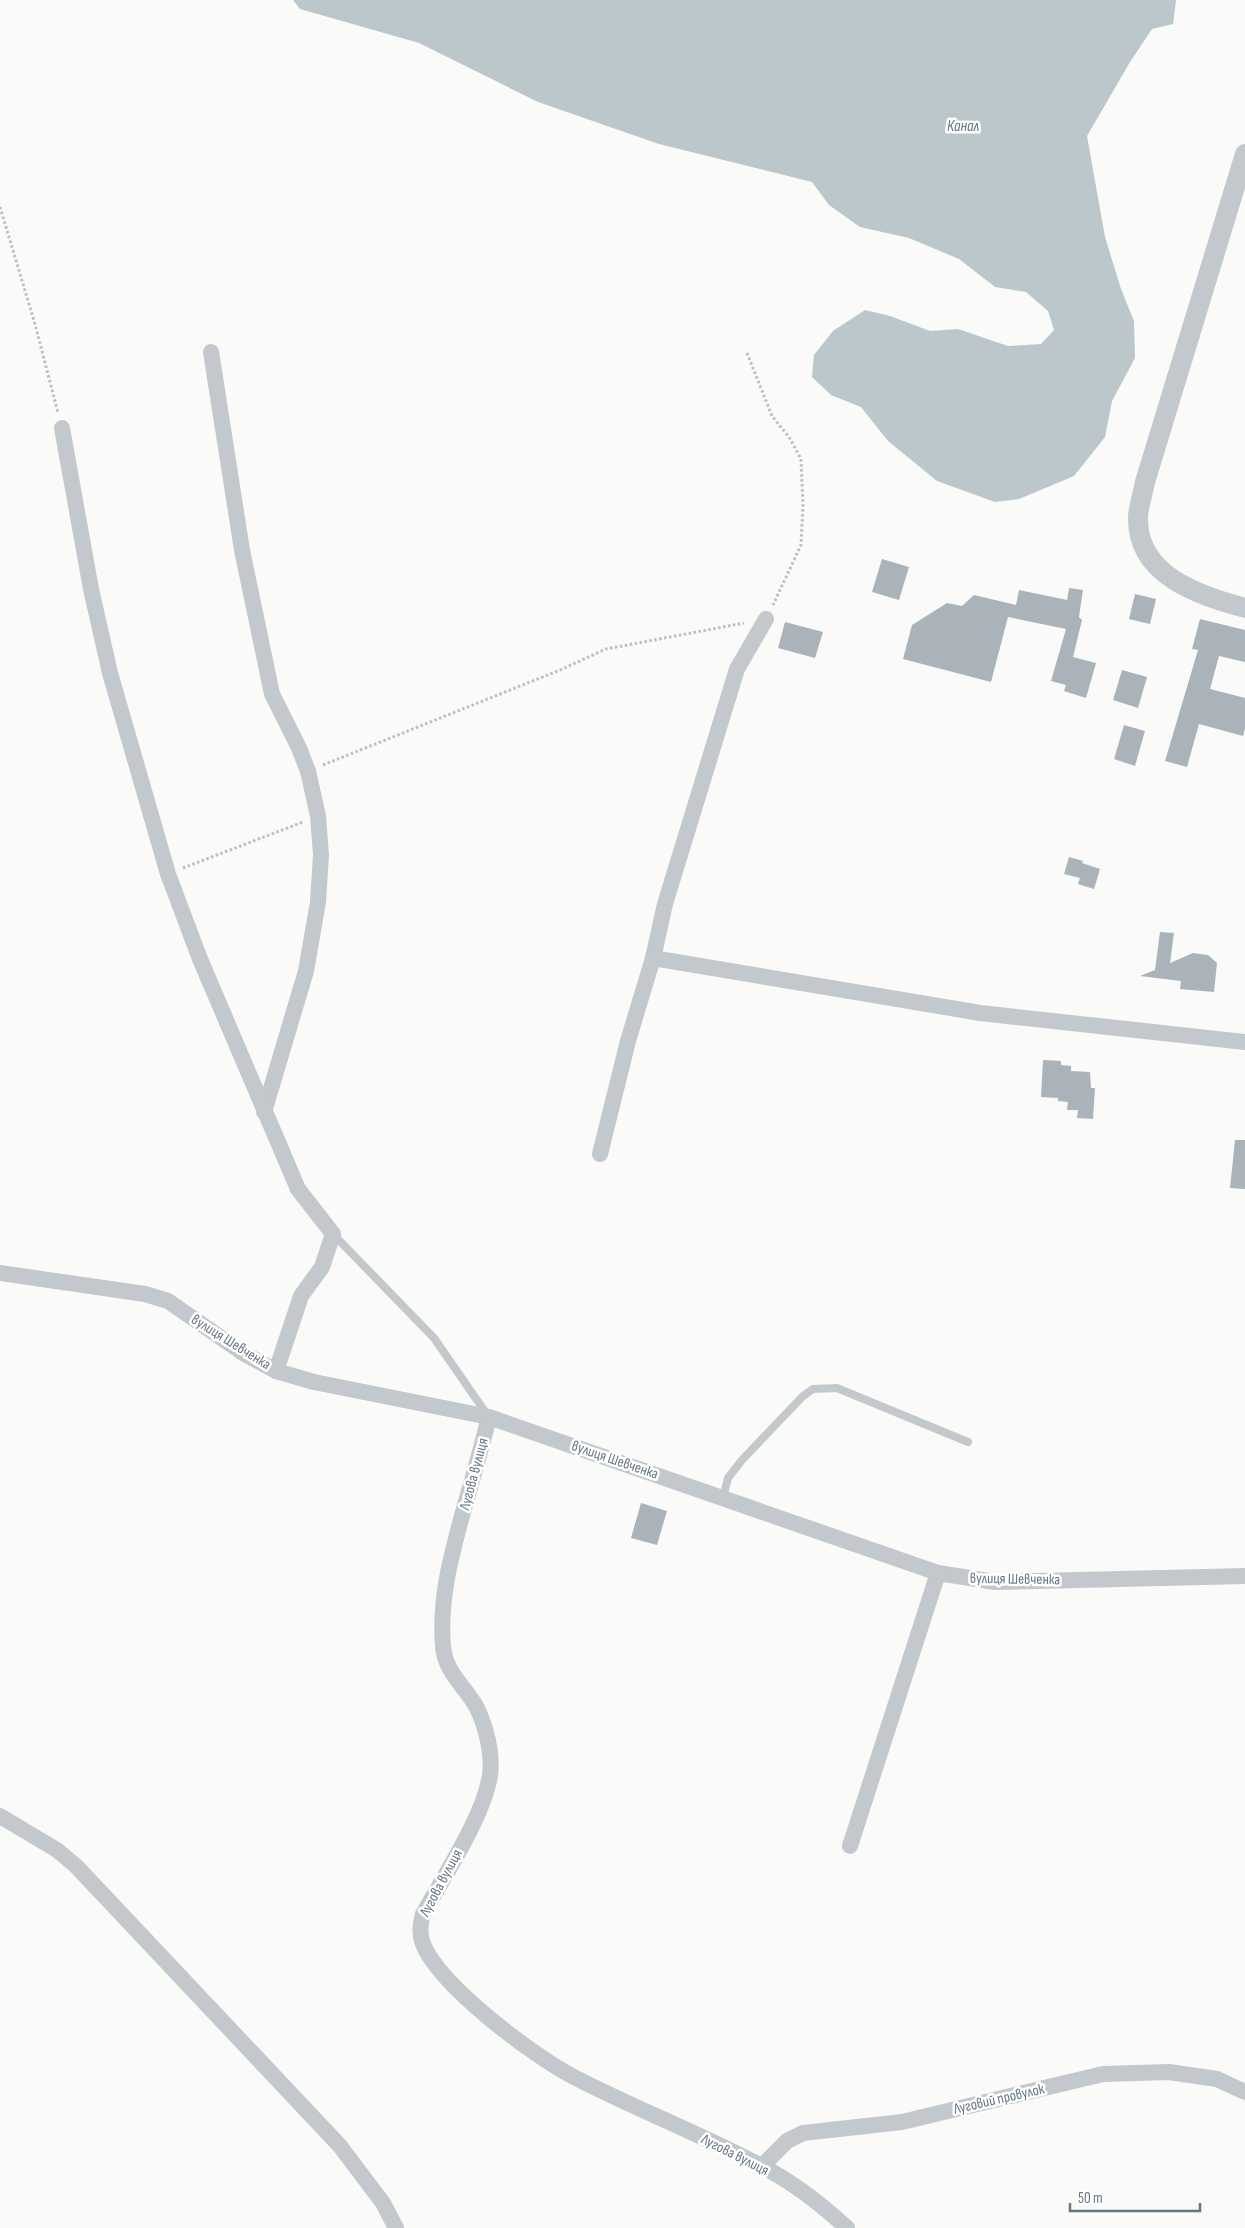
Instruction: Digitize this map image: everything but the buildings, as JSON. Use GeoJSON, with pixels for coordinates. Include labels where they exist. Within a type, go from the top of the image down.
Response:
{"type":"FeatureCollection","features":[{"type":"Feature","properties":{"kind":"street"},"geometry":{"type":"LineString","coordinates":[[1245,154],[1145,482],[1138,515],[1143,544],[1152,560],[1163,572],[1181,585],[1203,596],[1245,608]]}},
{"type":"Feature","properties":{"kind":"street"},"geometry":{"type":"LineString","coordinates":[[211,352],[242,550],[272,694],[299,748],[308,771],[318,816],[321,855],[318,902],[306,971],[264,1112]]}},
{"type":"Feature","properties":{"kind":"street"},"geometry":{"type":"LineString","coordinates":[[62,428],[91,589],[110,673],[168,874],[200,959],[298,1189],[333,1234],[322,1267],[301,1296],[276,1371]]}},
{"type":"Feature","properties":{"kind":"street"},"geometry":{"type":"LineString","coordinates":[[600,1154],[628,1042],[653,958],[665,904],[737,669],[766,619]]}},
{"type":"Feature","properties":{"kind":"street"},"geometry":{"type":"LineString","coordinates":[[653,958],[980,1013],[1245,1042]]}},
{"type":"Feature","properties":{"kind":"street","name":"вулиця Шевченка"},"geometry":{"type":"LineString","coordinates":[[0,1272],[145,1294],[168,1301],[244,1353],[276,1371],[314,1382],[489,1417],[938,1573],[995,1582],[1245,1576]]}},
{"type":"Feature","properties":{"kind":"street","name":"Лугова вулиця"},"geometry":{"type":"LineString","coordinates":[[489,1417],[448,1567],[442,1613],[443,1648],[447,1663],[457,1681],[477,1708],[488,1744],[490,1774],[482,1806],[423,1914],[420,1927],[422,1942],[431,1960],[448,1982],[523,2045],[570,2075],[762,2166],[809,2198],[847,2228]]}},
{"type":"Feature","properties":{"kind":"street"},"geometry":{"type":"LineString","coordinates":[[850,1846],[938,1573]]}},
{"type":"Feature","properties":{"kind":"street"},"geometry":{"type":"LineString","coordinates":[[0,1816],[57,1850],[76,1866],[340,2146],[383,2203],[396,2228]]}},
{"type":"Feature","properties":{"kind":"street","name":"Луговий провулок"},"geometry":{"type":"LineString","coordinates":[[762,2166],[787,2141],[803,2132],[902,2122],[1103,2074],[1169,2072],[1217,2079],[1245,2092]]}},
{"type":"Feature","properties":{"kind":"lane"},"geometry":{"type":"LineString","coordinates":[[333,1234],[434,1338],[489,1417]]}},
{"type":"Feature","properties":{"kind":"lane"},"geometry":{"type":"LineString","coordinates":[[723,1498],[728,1478],[742,1460],[803,1396],[813,1389],[837,1388],[968,1442]]}},
{"type":"Feature","properties":{"kind":"path"},"geometry":{"type":"LineString","coordinates":[[0,207],[35,324],[62,428]]}},
{"type":"Feature","properties":{"kind":"path"},"geometry":{"type":"LineString","coordinates":[[308,771],[560,670],[606,649],[766,619],[801,545],[803,505],[801,459],[789,437],[772,416],[747,353]]}},
{"type":"Feature","properties":{"kind":"path"},"geometry":{"type":"LineString","coordinates":[[168,874],[318,816]]}},
{"type":"Feature","properties":{"kind":"water","name":"Канал"},"geometry":{"type":"Polygon","coordinates":[[[293,0],[1176,0],[1173,24],[1152,29],[1130,62],[1087,136],[1105,237],[1121,289],[1134,321],[1135,358],[1112,401],[1105,437],[1074,476],[1019,499],[995,502],[937,481],[888,441],[861,407],[831,395],[812,377],[814,355],[833,331],[865,310],[890,316],[930,331],[958,329],[1008,346],[1041,344],[1054,330],[1048,311],[1026,292],[995,287],[959,259],[909,238],[860,227],[829,205],[812,182],[659,144],[538,102],[419,43],[300,9],[293,0]]]}}]}
